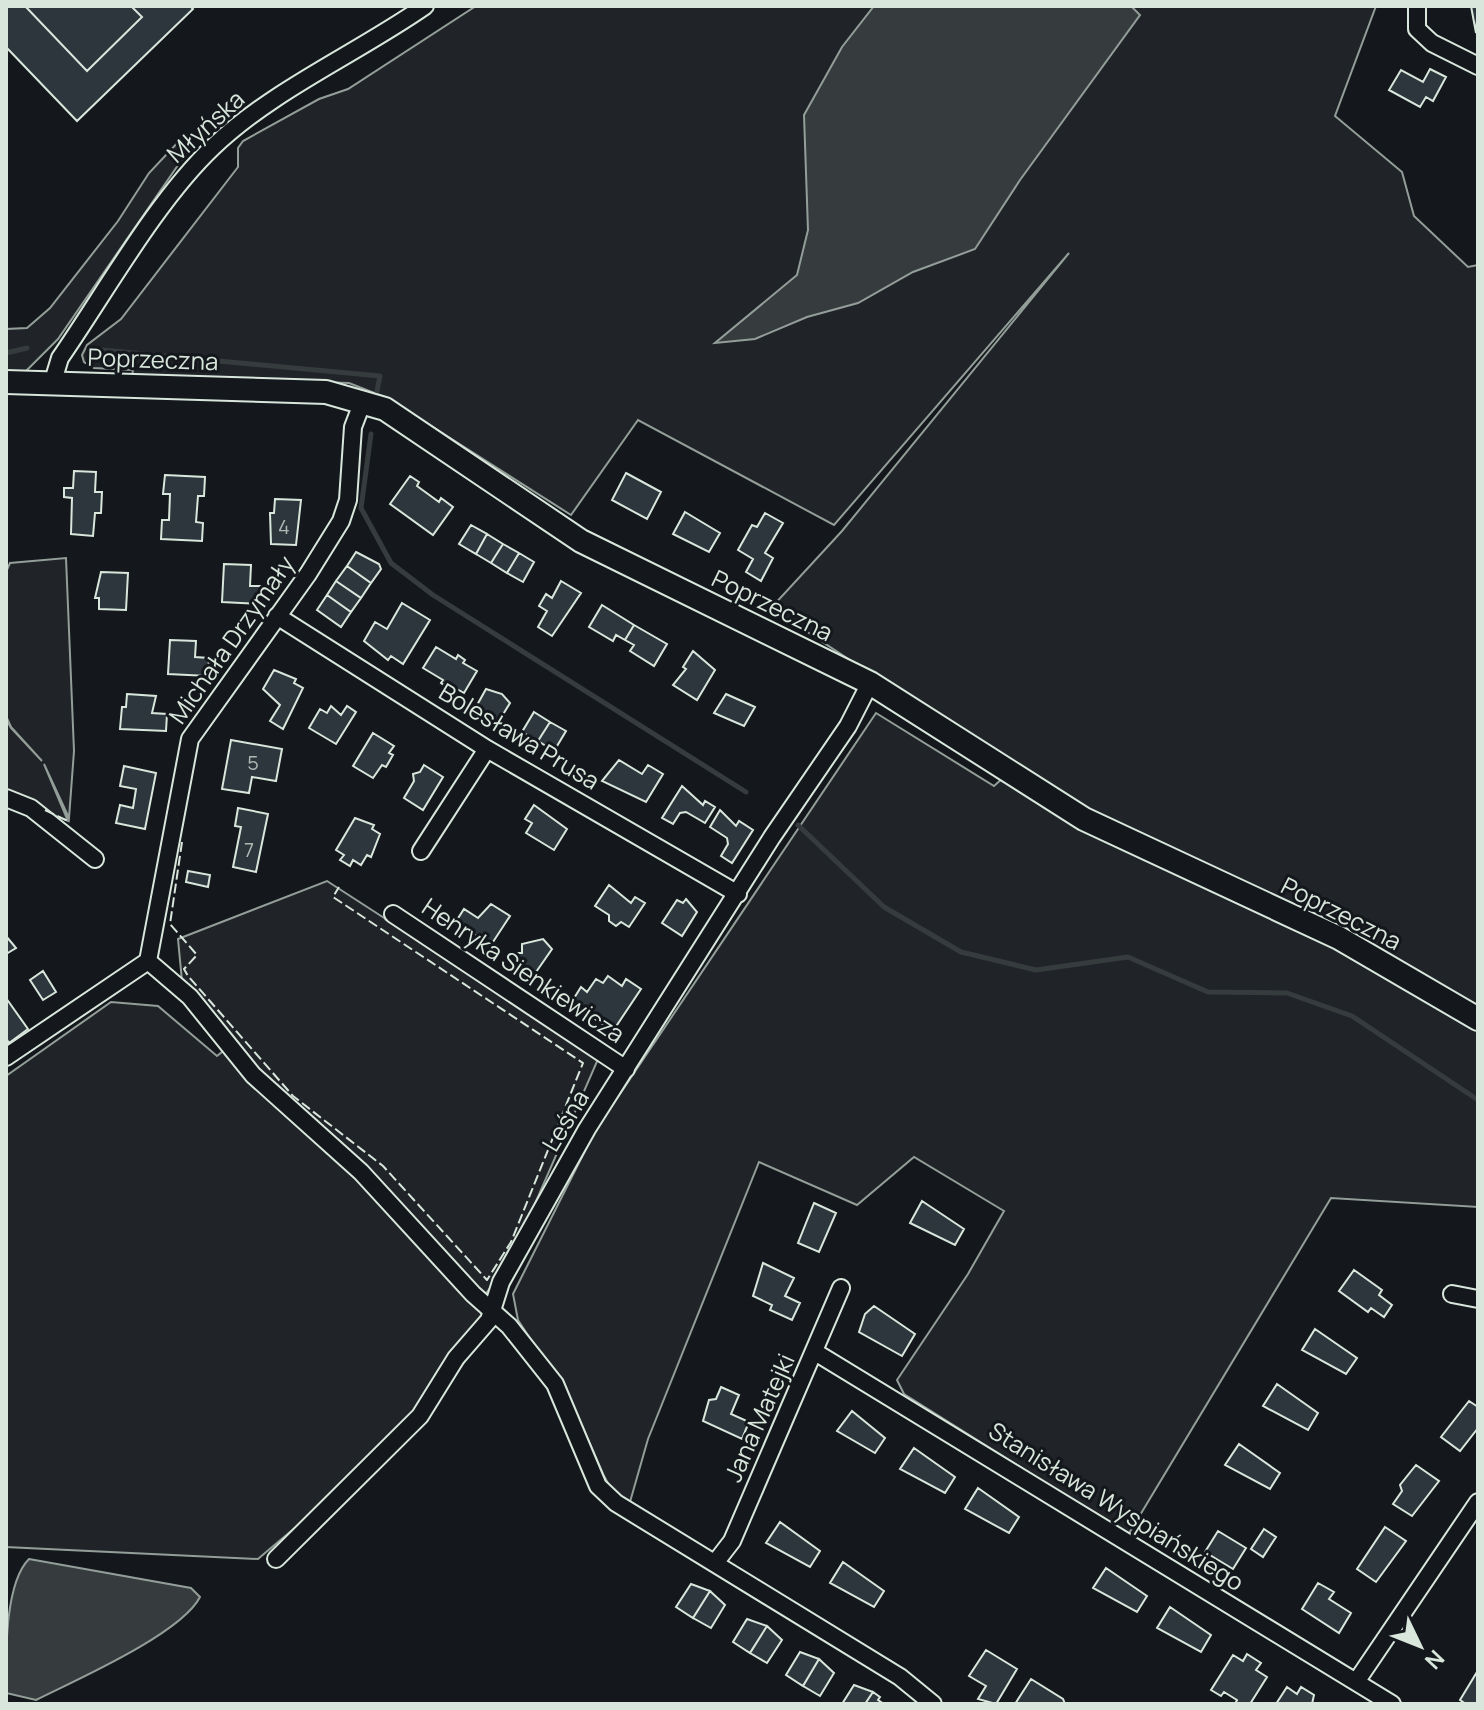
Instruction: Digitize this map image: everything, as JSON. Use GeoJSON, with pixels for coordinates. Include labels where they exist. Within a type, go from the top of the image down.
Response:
{"type":"FeatureCollection","features":[{"type":"Feature","properties":{"kind":"street","name":"Młyńska"},"geometry":{"type":"LineString","coordinates":[[53,381],[60,358],[84,322],[184,177],[214,145],[263,107],[425,6]]}},
{"type":"Feature","properties":{"kind":"street"},"geometry":{"type":"LineString","coordinates":[[1417,6],[1417,29],[1432,43],[1478,66]]}},
{"type":"Feature","properties":{"kind":"street","name":"Poprzeczna"},"geometry":{"type":"LineString","coordinates":[[6,382],[53,381],[326,392],[385,409],[581,541],[870,683],[1084,819],[1339,938],[1478,1019]]}},
{"type":"Feature","properties":{"kind":"street","name":"Michała Drzymały"},"geometry":{"type":"LineString","coordinates":[[148,961],[190,739],[341,521],[348,500],[353,427],[363,401]]}},
{"type":"Feature","properties":{"kind":"street","name":"Bolesława Prusa"},"geometry":{"type":"LineString","coordinates":[[277,616],[487,749],[738,894]]}},
{"type":"Feature","properties":{"kind":"street","name":"Leśna"},"geometry":{"type":"LineString","coordinates":[[276,1559],[420,1416],[456,1358],[493,1312],[501,1282],[587,1129],[848,726],[870,683]]}},
{"type":"Feature","properties":{"kind":"street"},"geometry":{"type":"LineString","coordinates":[[421,851],[487,749]]}},
{"type":"Feature","properties":{"kind":"street"},"geometry":{"type":"LineString","coordinates":[[6,798],[31,808],[95,859]]}},
{"type":"Feature","properties":{"kind":"street","name":"Henryka Sienkiewicza"},"geometry":{"type":"LineString","coordinates":[[393,914],[626,1069]]}},
{"type":"Feature","properties":{"kind":"street"},"geometry":{"type":"LineString","coordinates":[[6,1057],[148,961],[190,997],[253,1075],[361,1172],[509,1326],[555,1384],[598,1486],[616,1503],[900,1677],[933,1704]]}},
{"type":"Feature","properties":{"kind":"street","name":"Jana Matejki"},"geometry":{"type":"LineString","coordinates":[[715,1563],[732,1541],[841,1288]]}},
{"type":"Feature","properties":{"kind":"street"},"geometry":{"type":"LineString","coordinates":[[1452,1294],[1478,1299]]}},
{"type":"Feature","properties":{"kind":"street","name":"Stanisława Wyspiańskiego"},"geometry":{"type":"LineString","coordinates":[[815,1352],[1392,1704]]}},
{"type":"Feature","properties":{"kind":"street"},"geometry":{"type":"LineString","coordinates":[[1356,1682],[1478,1502]]}},
{"type":"Feature","properties":{"kind":"shaded area"},"geometry":{"type":"Polygon","coordinates":[[[476,6],[1376,6],[1335,116],[1402,172],[1414,216],[1468,267],[1478,265],[1478,1207],[1331,1198],[1128,1535],[904,1394],[897,1380],[968,1274],[1004,1211],[914,1157],[857,1205],[759,1162],[648,1439],[630,1502],[611,1489],[572,1403],[518,1320],[513,1294],[595,1131],[876,713],[994,786],[1014,768],[771,608],[842,531],[1069,253],[834,525],[638,420],[571,515],[387,398],[349,383],[132,376],[133,370],[94,368],[84,362],[82,355],[87,345],[121,319],[238,167],[238,148],[243,141],[319,99],[348,89],[476,6]]]}},
{"type":"Feature","properties":{"kind":"shaded area"},"geometry":{"type":"Polygon","coordinates":[[[874,6],[1131,6],[1140,15],[1020,180],[975,249],[913,272],[858,303],[807,317],[755,339],[715,343],[797,275],[808,230],[804,115],[842,47],[874,6]]]}},
{"type":"Feature","properties":{"kind":"shaded area"},"geometry":{"type":"Polygon","coordinates":[[[182,138],[185,155],[58,339],[26,371],[6,374],[6,329],[27,328],[50,308],[118,221],[149,173],[182,138]]]}},
{"type":"Feature","properties":{"kind":"shaded area"},"geometry":{"type":"Polygon","coordinates":[[[66,558],[74,751],[69,818],[44,764],[68,821],[6,795],[6,719],[11,728],[42,761],[11,727],[6,716],[6,572],[10,563],[66,558]]]}},
{"type":"Feature","properties":{"kind":"shaded area"},"geometry":{"type":"Polygon","coordinates":[[[327,881],[599,1057],[510,1261],[476,1307],[491,1318],[471,1352],[418,1417],[354,1478],[258,1559],[6,1547],[6,1076],[111,1002],[158,1006],[217,1056],[233,1043],[182,981],[178,939],[327,881]]]}},
{"type":"Feature","properties":{"kind":"shaded area"},"geometry":{"type":"Polygon","coordinates":[[[29,1559],[191,1588],[200,1597],[172,1626],[150,1641],[36,1700],[6,1693],[11,1603],[21,1570],[29,1559]]]}},
{"type":"Feature","properties":{"kind":"building"},"geometry":{"type":"Polygon","coordinates":[[[6,6],[25,6],[87,71],[142,17],[131,6],[190,6],[193,9],[77,121],[6,47],[6,6]]]}},
{"type":"Feature","properties":{"kind":"building"},"geometry":{"type":"Polygon","coordinates":[[[25,6],[131,6],[142,17],[87,71],[25,6]]]}},
{"type":"Feature","properties":{"kind":"building"},"geometry":{"type":"Polygon","coordinates":[[[1471,6],[1478,6],[1476,33],[1471,6]]]}},
{"type":"Feature","properties":{"kind":"building"},"geometry":{"type":"Polygon","coordinates":[[[1430,69],[1446,77],[1433,101],[1426,97],[1420,107],[1389,90],[1401,70],[1423,82],[1430,69]]]}},
{"type":"Feature","properties":{"kind":"building"},"geometry":{"type":"Polygon","coordinates":[[[74,471],[96,472],[95,492],[102,492],[101,513],[95,513],[93,536],[71,534],[72,498],[64,497],[64,488],[73,488],[74,471]]]}},
{"type":"Feature","properties":{"kind":"building"},"geometry":{"type":"Polygon","coordinates":[[[626,473],[661,492],[647,519],[612,500],[626,473]]]}},
{"type":"Feature","properties":{"kind":"building"},"geometry":{"type":"Polygon","coordinates":[[[165,475],[205,477],[204,496],[198,496],[196,522],[203,523],[202,541],[161,539],[162,520],[169,520],[170,494],[163,494],[165,475]]]}},
{"type":"Feature","properties":{"kind":"building"},"geometry":{"type":"Polygon","coordinates":[[[410,476],[419,482],[417,486],[439,502],[441,498],[453,507],[433,535],[390,504],[410,476]]]}},
{"type":"Feature","properties":{"kind":"building"},"geometry":{"type":"Polygon","coordinates":[[[275,499],[301,500],[296,545],[271,544],[270,513],[274,513],[275,499]]]}},
{"type":"Feature","properties":{"kind":"building"},"geometry":{"type":"Polygon","coordinates":[[[685,512],[720,533],[709,552],[673,534],[685,512]]]}},
{"type":"Feature","properties":{"kind":"building"},"geometry":{"type":"Polygon","coordinates":[[[765,513],[783,523],[765,553],[773,558],[761,581],[746,572],[753,559],[738,550],[752,525],[757,527],[765,513]]]}},
{"type":"Feature","properties":{"kind":"building"},"geometry":{"type":"Polygon","coordinates":[[[471,525],[487,534],[476,554],[459,544],[471,525]]]}},
{"type":"Feature","properties":{"kind":"building"},"geometry":{"type":"Polygon","coordinates":[[[487,534],[503,544],[491,563],[476,554],[487,534]]]}},
{"type":"Feature","properties":{"kind":"building"},"geometry":{"type":"Polygon","coordinates":[[[503,544],[519,553],[507,573],[491,563],[503,544]]]}},
{"type":"Feature","properties":{"kind":"building"},"geometry":{"type":"Polygon","coordinates":[[[356,552],[379,564],[381,569],[371,583],[347,566],[356,552]]]}},
{"type":"Feature","properties":{"kind":"building"},"geometry":{"type":"Polygon","coordinates":[[[519,553],[534,562],[523,582],[507,573],[519,553]]]}},
{"type":"Feature","properties":{"kind":"building"},"geometry":{"type":"Polygon","coordinates":[[[224,564],[251,565],[250,586],[262,586],[261,604],[222,602],[224,564]]]}},
{"type":"Feature","properties":{"kind":"building"},"geometry":{"type":"Polygon","coordinates":[[[347,566],[371,583],[361,598],[336,581],[347,566]]]}},
{"type":"Feature","properties":{"kind":"building"},"geometry":{"type":"Polygon","coordinates":[[[101,572],[128,573],[126,610],[99,609],[99,598],[95,598],[101,572]]]}},
{"type":"Feature","properties":{"kind":"building"},"geometry":{"type":"Polygon","coordinates":[[[336,581],[361,598],[351,612],[327,595],[336,581]]]}},
{"type":"Feature","properties":{"kind":"building"},"geometry":{"type":"Polygon","coordinates":[[[561,581],[581,593],[552,636],[538,627],[547,611],[539,606],[546,594],[552,598],[561,581]]]}},
{"type":"Feature","properties":{"kind":"building"},"geometry":{"type":"Polygon","coordinates":[[[327,595],[351,612],[341,627],[317,610],[327,595]]]}},
{"type":"Feature","properties":{"kind":"building"},"geometry":{"type":"Polygon","coordinates":[[[402,603],[430,620],[403,664],[391,656],[388,660],[364,641],[375,622],[387,629],[402,603]]]}},
{"type":"Feature","properties":{"kind":"building"},"geometry":{"type":"Polygon","coordinates":[[[602,605],[634,625],[625,640],[616,635],[613,641],[589,627],[602,605]]]}},
{"type":"Feature","properties":{"kind":"building"},"geometry":{"type":"Polygon","coordinates":[[[634,625],[667,644],[654,666],[630,651],[634,645],[625,640],[634,625]]]}},
{"type":"Feature","properties":{"kind":"building"},"geometry":{"type":"Polygon","coordinates":[[[170,640],[196,641],[195,657],[209,658],[208,676],[168,674],[170,640]]]}},
{"type":"Feature","properties":{"kind":"building"},"geometry":{"type":"Polygon","coordinates":[[[436,647],[456,659],[458,655],[465,660],[463,663],[477,671],[464,693],[450,685],[448,688],[441,683],[443,680],[423,668],[436,647]]]}},
{"type":"Feature","properties":{"kind":"building"},"geometry":{"type":"Polygon","coordinates":[[[693,651],[715,670],[697,700],[673,685],[686,669],[683,667],[693,651]]]}},
{"type":"Feature","properties":{"kind":"building"},"geometry":{"type":"Polygon","coordinates":[[[274,670],[296,679],[294,683],[303,688],[283,729],[270,721],[280,705],[263,689],[274,670]]]}},
{"type":"Feature","properties":{"kind":"building"},"geometry":{"type":"Polygon","coordinates":[[[486,689],[502,694],[510,703],[499,721],[476,707],[486,689]]]}},
{"type":"Feature","properties":{"kind":"building"},"geometry":{"type":"Polygon","coordinates":[[[127,694],[156,696],[152,713],[167,714],[166,731],[120,729],[127,694]]]}},
{"type":"Feature","properties":{"kind":"building"},"geometry":{"type":"Polygon","coordinates":[[[726,694],[755,707],[744,726],[714,713],[726,694]]]}},
{"type":"Feature","properties":{"kind":"building"},"geometry":{"type":"Polygon","coordinates":[[[331,706],[341,715],[347,706],[356,712],[336,744],[309,728],[320,709],[327,713],[331,706]]]}},
{"type":"Feature","properties":{"kind":"building"},"geometry":{"type":"Polygon","coordinates":[[[534,712],[550,722],[538,741],[522,732],[534,712]]]}},
{"type":"Feature","properties":{"kind":"building"},"geometry":{"type":"Polygon","coordinates":[[[550,722],[566,731],[554,751],[538,741],[550,722]]]}},
{"type":"Feature","properties":{"kind":"building"},"geometry":{"type":"Polygon","coordinates":[[[373,733],[394,746],[386,767],[382,765],[373,778],[353,766],[373,733]]]}},
{"type":"Feature","properties":{"kind":"building"},"geometry":{"type":"Polygon","coordinates":[[[231,740],[282,749],[276,781],[252,777],[249,793],[222,789],[231,740]]]}},
{"type":"Feature","properties":{"kind":"building"},"geometry":{"type":"Polygon","coordinates":[[[619,760],[642,774],[648,765],[663,774],[646,802],[602,781],[619,760]]]}},
{"type":"Feature","properties":{"kind":"building"},"geometry":{"type":"Polygon","coordinates":[[[424,765],[443,777],[423,810],[404,798],[414,781],[413,774],[420,772],[424,765]]]}},
{"type":"Feature","properties":{"kind":"building"},"geometry":{"type":"Polygon","coordinates":[[[124,766],[156,773],[145,829],[116,823],[120,805],[133,808],[136,789],[120,786],[124,766]]]}},
{"type":"Feature","properties":{"kind":"building"},"geometry":{"type":"Polygon","coordinates":[[[682,786],[703,805],[705,801],[715,807],[705,823],[686,812],[680,813],[673,824],[662,818],[682,786]]]}},
{"type":"Feature","properties":{"kind":"building"},"geometry":{"type":"Polygon","coordinates":[[[534,805],[567,829],[554,850],[526,833],[532,823],[525,819],[534,805]]]}},
{"type":"Feature","properties":{"kind":"building"},"geometry":{"type":"Polygon","coordinates":[[[238,808],[268,814],[256,872],[233,867],[241,827],[235,826],[238,808]]]}},
{"type":"Feature","properties":{"kind":"building"},"geometry":{"type":"Polygon","coordinates":[[[720,810],[736,826],[739,821],[753,830],[732,863],[721,856],[728,844],[727,838],[710,827],[720,810]]]}},
{"type":"Feature","properties":{"kind":"building"},"geometry":{"type":"Polygon","coordinates":[[[355,818],[374,825],[372,829],[380,834],[371,857],[367,855],[361,865],[353,860],[350,866],[340,860],[344,855],[336,850],[355,818]]]}},
{"type":"Feature","properties":{"kind":"building"},"geometry":{"type":"Polygon","coordinates":[[[188,871],[210,875],[208,887],[186,882],[188,871]]]}},
{"type":"Feature","properties":{"kind":"building"},"geometry":{"type":"Polygon","coordinates":[[[609,885],[631,903],[635,897],[645,903],[629,927],[621,922],[616,926],[609,921],[609,915],[595,906],[609,885]]]}},
{"type":"Feature","properties":{"kind":"building"},"geometry":{"type":"Polygon","coordinates":[[[686,899],[697,912],[682,936],[662,923],[677,900],[683,903],[686,899]]]}},
{"type":"Feature","properties":{"kind":"building"},"geometry":{"type":"Polygon","coordinates":[[[491,904],[510,916],[491,945],[455,923],[464,909],[478,918],[491,904]]]}},
{"type":"Feature","properties":{"kind":"building"},"geometry":{"type":"Polygon","coordinates":[[[6,936],[16,948],[6,954],[6,936]]]}},
{"type":"Feature","properties":{"kind":"building"},"geometry":{"type":"Polygon","coordinates":[[[543,939],[552,949],[534,975],[512,961],[517,953],[522,953],[522,944],[543,939]]]}},
{"type":"Feature","properties":{"kind":"building"},"geometry":{"type":"Polygon","coordinates":[[[43,971],[56,992],[43,1000],[30,980],[43,971]]]}},
{"type":"Feature","properties":{"kind":"building"},"geometry":{"type":"Polygon","coordinates":[[[608,976],[622,986],[626,979],[641,989],[613,1031],[571,1003],[581,987],[587,992],[596,979],[603,983],[608,976]]]}},
{"type":"Feature","properties":{"kind":"building"},"geometry":{"type":"Polygon","coordinates":[[[6,998],[28,1029],[9,1043],[6,1038],[6,998]]]}},
{"type":"Feature","properties":{"kind":"building"},"geometry":{"type":"Polygon","coordinates":[[[922,1201],[964,1229],[955,1245],[910,1223],[922,1201]]]}},
{"type":"Feature","properties":{"kind":"building"},"geometry":{"type":"Polygon","coordinates":[[[814,1203],[836,1213],[819,1252],[798,1243],[814,1203]]]}},
{"type":"Feature","properties":{"kind":"building"},"geometry":{"type":"Polygon","coordinates":[[[763,1263],[794,1278],[785,1296],[800,1303],[792,1320],[770,1310],[772,1305],[753,1296],[763,1263]]]}},
{"type":"Feature","properties":{"kind":"building"},"geometry":{"type":"Polygon","coordinates":[[[1354,1270],[1382,1290],[1379,1295],[1392,1305],[1384,1317],[1371,1308],[1368,1312],[1339,1291],[1354,1270]]]}},
{"type":"Feature","properties":{"kind":"building"},"geometry":{"type":"Polygon","coordinates":[[[874,1306],[915,1334],[902,1356],[859,1332],[865,1314],[874,1306]]]}},
{"type":"Feature","properties":{"kind":"building"},"geometry":{"type":"Polygon","coordinates":[[[1315,1329],[1357,1358],[1346,1374],[1302,1350],[1315,1329]]]}},
{"type":"Feature","properties":{"kind":"building"},"geometry":{"type":"Polygon","coordinates":[[[1277,1384],[1318,1413],[1308,1430],[1263,1406],[1277,1384]]]}},
{"type":"Feature","properties":{"kind":"building"},"geometry":{"type":"Polygon","coordinates":[[[721,1387],[739,1395],[731,1414],[749,1422],[742,1439],[703,1421],[709,1400],[716,1399],[721,1387]]]}},
{"type":"Feature","properties":{"kind":"building"},"geometry":{"type":"Polygon","coordinates":[[[1469,1401],[1478,1407],[1478,1428],[1460,1451],[1441,1437],[1469,1401]]]}},
{"type":"Feature","properties":{"kind":"building"},"geometry":{"type":"Polygon","coordinates":[[[852,1411],[885,1438],[875,1453],[837,1431],[852,1411]]]}},
{"type":"Feature","properties":{"kind":"building"},"geometry":{"type":"Polygon","coordinates":[[[1239,1444],[1280,1473],[1270,1489],[1225,1465],[1239,1444]]]}},
{"type":"Feature","properties":{"kind":"building"},"geometry":{"type":"Polygon","coordinates":[[[914,1448],[955,1477],[945,1493],[900,1469],[914,1448]]]}},
{"type":"Feature","properties":{"kind":"building"},"geometry":{"type":"Polygon","coordinates":[[[1416,1465],[1439,1481],[1412,1516],[1393,1504],[1402,1491],[1400,1485],[1416,1465]]]}},
{"type":"Feature","properties":{"kind":"building"},"geometry":{"type":"Polygon","coordinates":[[[978,1488],[1019,1517],[1009,1533],[965,1509],[978,1488]]]}},
{"type":"Feature","properties":{"kind":"building"},"geometry":{"type":"Polygon","coordinates":[[[780,1522],[820,1551],[810,1567],[766,1543],[780,1522]]]}},
{"type":"Feature","properties":{"kind":"building"},"geometry":{"type":"Polygon","coordinates":[[[1385,1527],[1406,1541],[1376,1582],[1357,1569],[1385,1527]]]}},
{"type":"Feature","properties":{"kind":"building"},"geometry":{"type":"Polygon","coordinates":[[[1264,1529],[1276,1537],[1263,1557],[1251,1549],[1264,1529]]]}},
{"type":"Feature","properties":{"kind":"building"},"geometry":{"type":"Polygon","coordinates":[[[1218,1531],[1246,1548],[1233,1569],[1205,1552],[1218,1531]]]}},
{"type":"Feature","properties":{"kind":"building"},"geometry":{"type":"Polygon","coordinates":[[[843,1562],[884,1591],[874,1607],[830,1583],[843,1562]]]}},
{"type":"Feature","properties":{"kind":"building"},"geometry":{"type":"Polygon","coordinates":[[[1106,1568],[1147,1596],[1137,1612],[1093,1588],[1106,1568]]]}},
{"type":"Feature","properties":{"kind":"building"},"geometry":{"type":"Polygon","coordinates":[[[1318,1583],[1334,1592],[1329,1599],[1351,1613],[1339,1633],[1302,1609],[1318,1583]]]}},
{"type":"Feature","properties":{"kind":"building"},"geometry":{"type":"Polygon","coordinates":[[[691,1584],[710,1591],[693,1618],[676,1607],[691,1584]]]}},
{"type":"Feature","properties":{"kind":"building"},"geometry":{"type":"Polygon","coordinates":[[[710,1591],[725,1605],[711,1628],[693,1618],[710,1591]]]}},
{"type":"Feature","properties":{"kind":"building"},"geometry":{"type":"Polygon","coordinates":[[[1170,1607],[1211,1635],[1201,1652],[1157,1628],[1170,1607]]]}},
{"type":"Feature","properties":{"kind":"building"},"geometry":{"type":"Polygon","coordinates":[[[747,1619],[767,1626],[750,1653],[733,1642],[747,1619]]]}},
{"type":"Feature","properties":{"kind":"building"},"geometry":{"type":"Polygon","coordinates":[[[767,1626],[782,1640],[767,1663],[750,1653],[767,1626]]]}},
{"type":"Feature","properties":{"kind":"building"},"geometry":{"type":"Polygon","coordinates":[[[986,1650],[1017,1669],[996,1704],[978,1699],[986,1686],[969,1676],[986,1650]]]}},
{"type":"Feature","properties":{"kind":"building"},"geometry":{"type":"Polygon","coordinates":[[[800,1652],[819,1659],[803,1686],[786,1675],[800,1652]]]}},
{"type":"Feature","properties":{"kind":"building"},"geometry":{"type":"Polygon","coordinates":[[[1247,1654],[1261,1663],[1256,1670],[1267,1677],[1250,1704],[1235,1704],[1237,1700],[1224,1692],[1221,1696],[1211,1690],[1233,1655],[1243,1661],[1247,1654]]]}},
{"type":"Feature","properties":{"kind":"building"},"geometry":{"type":"Polygon","coordinates":[[[819,1659],[834,1673],[820,1696],[803,1686],[819,1659]]]}},
{"type":"Feature","properties":{"kind":"building"},"geometry":{"type":"Polygon","coordinates":[[[1477,1672],[1478,1704],[1466,1704],[1460,1700],[1477,1672]]]}},
{"type":"Feature","properties":{"kind":"building"},"geometry":{"type":"Polygon","coordinates":[[[1031,1679],[1063,1699],[1065,1704],[1015,1704],[1031,1679]]]}},
{"type":"Feature","properties":{"kind":"building"},"geometry":{"type":"Polygon","coordinates":[[[854,1685],[873,1692],[865,1704],[842,1704],[854,1685]]]}},
{"type":"Feature","properties":{"kind":"building"},"geometry":{"type":"Polygon","coordinates":[[[1287,1687],[1297,1694],[1301,1687],[1314,1695],[1312,1704],[1276,1704],[1287,1687]]]}},
{"type":"Feature","properties":{"kind":"building"},"geometry":{"type":"Polygon","coordinates":[[[873,1692],[880,1697],[878,1700],[884,1704],[865,1704],[873,1692]]]}},
{"type":"Feature","properties":{"kind":"waterway"},"geometry":{"type":"LineString","coordinates":[[6,353],[27,348]]}},
{"type":"Feature","properties":{"kind":"waterway"},"geometry":{"type":"LineString","coordinates":[[102,350],[380,376],[377,391]]}},
{"type":"Feature","properties":{"kind":"waterway"},"geometry":{"type":"LineString","coordinates":[[371,434],[361,508],[391,563],[433,595],[746,792]]}},
{"type":"Feature","properties":{"kind":"waterway"},"geometry":{"type":"LineString","coordinates":[[798,825],[884,907],[961,952],[1036,970],[1128,957],[1208,992],[1287,993],[1352,1016],[1478,1100]]}},
{"type":"Feature","properties":{"kind":"fence"},"geometry":{"type":"LineString","coordinates":[[45,810],[70,822]]}},
{"type":"Feature","properties":{"kind":"fence"},"geometry":{"type":"LineString","coordinates":[[182,842],[170,924],[197,955],[184,969],[188,976],[293,1096],[383,1166],[487,1280],[511,1242],[583,1063],[333,897],[339,887]]}}]}
